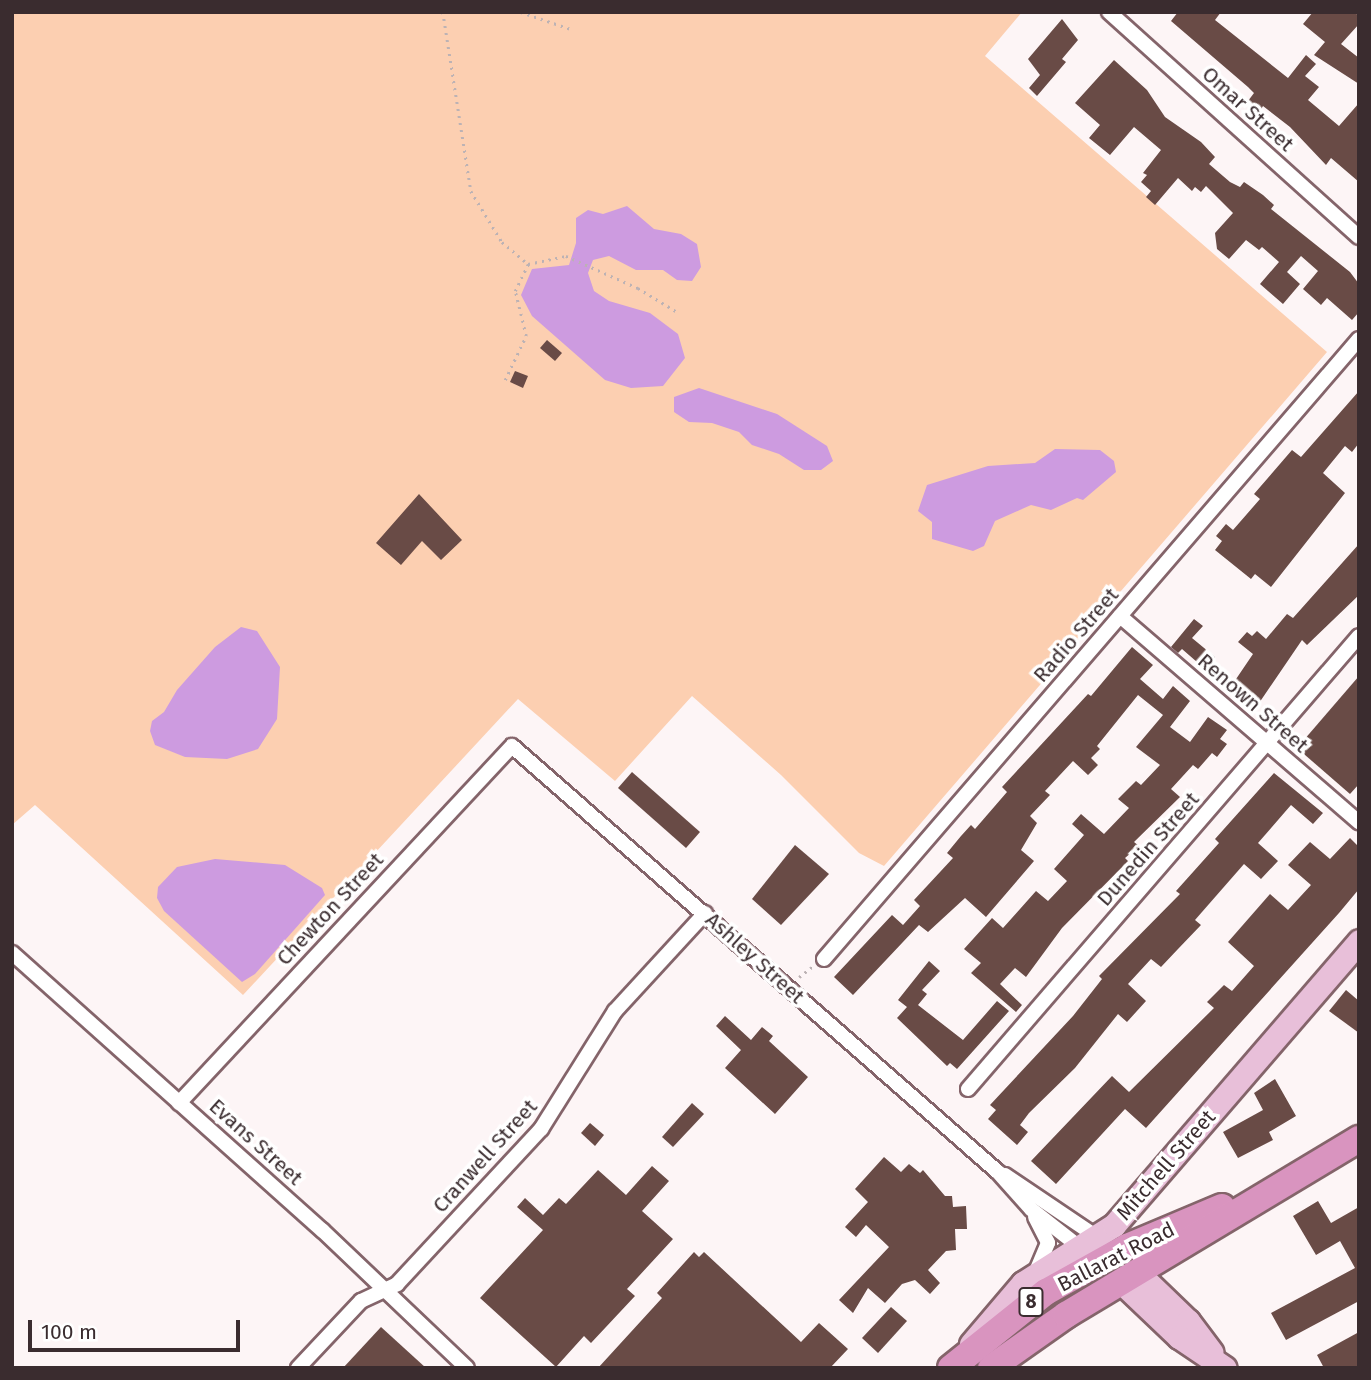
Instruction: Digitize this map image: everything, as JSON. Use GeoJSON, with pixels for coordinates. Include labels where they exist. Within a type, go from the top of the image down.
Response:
{"type":"FeatureCollection","features":[{"type":"Feature","properties":{"kind":"highway","name":"Ballarat Road"},"geometry":{"type":"LineString","coordinates":[[991,1368],[1129,1277],[1297,1173],[1359,1139]]}},
{"type":"Feature","properties":{"kind":"highway","name":"Ballarat Road"},"geometry":{"type":"LineString","coordinates":[[952,1366],[1097,1250],[1297,1173]]}},
{"type":"Feature","properties":{"kind":"highway","name":"Ashley Street"},"geometry":{"type":"LineString","coordinates":[[1097,1250],[1129,1277]]}},
{"type":"Feature","properties":{"kind":"main road","name":"Mitchell Street"},"geometry":{"type":"LineString","coordinates":[[952,1366],[1011,1294],[1034,1275],[1097,1250],[1144,1191],[1359,941]]}},
{"type":"Feature","properties":{"kind":"main road","name":"Ashley Street"},"geometry":{"type":"LineString","coordinates":[[1129,1277],[1188,1321],[1223,1366]]}},
{"type":"Feature","properties":{"kind":"street","name":"Omar Street"},"geometry":{"type":"LineString","coordinates":[[1109,12],[1359,237]]}},
{"type":"Feature","properties":{"kind":"street","name":"Radio Street"},"geometry":{"type":"LineString","coordinates":[[824,958],[1359,339]]}},
{"type":"Feature","properties":{"kind":"street","name":"Renown Street"},"geometry":{"type":"LineString","coordinates":[[1121,616],[1359,821]]}},
{"type":"Feature","properties":{"kind":"street","name":"Dunedin Street"},"geometry":{"type":"LineString","coordinates":[[968,1089],[1359,636]]}},
{"type":"Feature","properties":{"kind":"street","name":"Ashley Street"},"geometry":{"type":"LineString","coordinates":[[512,746],[998,1172],[1027,1206],[1097,1250]]}},
{"type":"Feature","properties":{"kind":"street","name":"Chewton Street"},"geometry":{"type":"LineString","coordinates":[[179,1102],[512,746]]}},
{"type":"Feature","properties":{"kind":"street","name":"Cranwell Street"},"geometry":{"type":"LineString","coordinates":[[298,1368],[361,1301],[397,1284],[541,1129],[605,1024],[705,914]]}},
{"type":"Feature","properties":{"kind":"street","name":"Evans Street"},"geometry":{"type":"LineString","coordinates":[[12,953],[322,1230],[383,1292],[467,1368]]}},
{"type":"Feature","properties":{"kind":"street","name":"Ashley Street"},"geometry":{"type":"LineString","coordinates":[[998,1172],[1028,1187],[1097,1250]]}},
{"type":"Feature","properties":{"kind":"street"},"geometry":{"type":"LineString","coordinates":[[1027,1206],[1048,1243],[1034,1275]]}},
{"type":"Feature","properties":{"kind":"path"},"geometry":{"type":"LineString","coordinates":[[222,12],[237,12]]}},
{"type":"Feature","properties":{"kind":"path"},"geometry":{"type":"LineString","coordinates":[[443,12],[471,191],[502,242],[528,264]]}},
{"type":"Feature","properties":{"kind":"path"},"geometry":{"type":"LineString","coordinates":[[521,12],[571,29]]}},
{"type":"Feature","properties":{"kind":"path"},"geometry":{"type":"LineString","coordinates":[[505,380],[526,336],[514,290],[528,264],[566,256],[638,288],[680,313]]}},
{"type":"Feature","properties":{"kind":"path"},"geometry":{"type":"LineString","coordinates":[[788,988],[824,958]]}},
{"type":"Feature","properties":{"kind":"shaded area"},"geometry":{"type":"Polygon","coordinates":[[[12,12],[1022,12],[985,56],[1327,352],[884,866],[859,853],[781,775],[692,696],[615,781],[518,699],[243,995],[35,805],[12,825],[12,12]]]}},
{"type":"Feature","properties":{"kind":"shaded area"},"geometry":{"type":"Polygon","coordinates":[[[627,206],[654,229],[681,234],[697,244],[701,267],[692,281],[677,280],[663,270],[636,270],[609,256],[593,260],[588,273],[594,291],[609,301],[650,313],[678,334],[685,358],[663,386],[631,388],[605,380],[532,316],[521,295],[532,269],[569,265],[576,243],[576,218],[588,210],[603,214],[627,206]]]}},
{"type":"Feature","properties":{"kind":"shaded area"},"geometry":{"type":"Polygon","coordinates":[[[699,388],[777,414],[827,446],[833,461],[821,470],[804,470],[779,454],[752,445],[739,432],[712,423],[689,422],[674,412],[674,397],[699,388]]]}},
{"type":"Feature","properties":{"kind":"shaded area"},"geometry":{"type":"Polygon","coordinates":[[[1055,449],[1100,450],[1114,461],[1116,472],[1083,500],[1077,498],[1051,510],[1031,505],[995,521],[984,546],[973,551],[932,539],[932,522],[918,511],[927,485],[988,466],[1035,463],[1055,449]]]}},
{"type":"Feature","properties":{"kind":"shaded area"},"geometry":{"type":"Polygon","coordinates":[[[241,627],[257,631],[280,667],[277,719],[258,749],[227,759],[185,757],[155,745],[150,731],[152,721],[164,712],[177,690],[215,647],[241,627]]]}},
{"type":"Feature","properties":{"kind":"shaded area"},"geometry":{"type":"Polygon","coordinates":[[[215,859],[285,865],[322,888],[325,895],[255,974],[242,982],[164,911],[157,898],[158,887],[177,867],[215,859]]]}},
{"type":"Feature","properties":{"kind":"building"},"geometry":{"type":"Polygon","coordinates":[[[1178,12],[1221,12],[1215,20],[1288,78],[1306,55],[1316,64],[1305,76],[1319,87],[1308,100],[1339,126],[1359,103],[1359,182],[1331,158],[1326,165],[1290,127],[1263,106],[1260,111],[1248,101],[1254,93],[1171,21],[1178,12]]]}},
{"type":"Feature","properties":{"kind":"building"},"geometry":{"type":"Polygon","coordinates":[[[1313,12],[1354,12],[1359,16],[1359,24],[1341,44],[1359,58],[1359,84],[1314,55],[1325,42],[1303,24],[1313,12]]]}},
{"type":"Feature","properties":{"kind":"building"},"geometry":{"type":"Polygon","coordinates":[[[1062,19],[1078,40],[1062,59],[1066,62],[1037,96],[1029,88],[1040,75],[1028,59],[1062,19]]]}},
{"type":"Feature","properties":{"kind":"building"},"geometry":{"type":"Polygon","coordinates":[[[1114,60],[1147,90],[1165,117],[1201,142],[1215,157],[1209,164],[1230,182],[1240,187],[1244,182],[1263,195],[1274,205],[1271,209],[1350,272],[1359,284],[1359,312],[1352,320],[1327,298],[1321,305],[1303,289],[1318,271],[1301,256],[1287,272],[1300,284],[1283,304],[1260,284],[1279,262],[1262,247],[1259,250],[1246,240],[1229,259],[1217,249],[1215,233],[1233,213],[1206,186],[1201,192],[1195,187],[1192,191],[1178,178],[1155,205],[1146,197],[1151,191],[1141,182],[1147,175],[1143,173],[1161,150],[1134,127],[1110,155],[1089,138],[1100,125],[1075,103],[1114,60]]]}},
{"type":"Feature","properties":{"kind":"building"},"geometry":{"type":"Polygon","coordinates":[[[547,340],[562,353],[555,361],[540,348],[547,340]]]}},
{"type":"Feature","properties":{"kind":"building"},"geometry":{"type":"Polygon","coordinates":[[[515,371],[528,376],[523,388],[510,382],[515,371]]]}},
{"type":"Feature","properties":{"kind":"building"},"geometry":{"type":"Polygon","coordinates":[[[1359,391],[1359,443],[1352,452],[1345,446],[1323,473],[1345,493],[1271,587],[1255,574],[1251,579],[1215,550],[1222,541],[1216,536],[1226,524],[1233,530],[1260,499],[1254,494],[1292,450],[1301,457],[1359,391]]]}},
{"type":"Feature","properties":{"kind":"building"},"geometry":{"type":"Polygon","coordinates":[[[419,494],[462,540],[441,560],[422,541],[401,565],[376,543],[419,494]]]}},
{"type":"Feature","properties":{"kind":"building"},"geometry":{"type":"Polygon","coordinates":[[[1359,544],[1359,595],[1307,645],[1302,640],[1257,706],[1232,685],[1253,654],[1238,642],[1247,632],[1252,636],[1257,631],[1266,639],[1287,614],[1293,618],[1359,544]]]}},
{"type":"Feature","properties":{"kind":"building"},"geometry":{"type":"Polygon","coordinates":[[[1194,619],[1203,626],[1192,638],[1215,657],[1205,669],[1182,649],[1178,653],[1171,647],[1194,619]]]}},
{"type":"Feature","properties":{"kind":"building"},"geometry":{"type":"Polygon","coordinates":[[[1132,647],[1153,665],[1140,679],[1163,699],[1173,686],[1190,701],[1170,727],[1190,742],[1208,717],[1227,730],[1220,739],[1227,744],[1217,757],[1212,753],[1198,769],[1193,765],[1171,789],[1180,797],[1134,842],[1139,846],[1125,858],[1128,861],[1062,928],[1026,977],[1015,968],[1000,984],[1022,1005],[1016,1012],[971,973],[981,963],[964,949],[992,918],[1003,928],[1036,891],[1048,901],[1067,881],[1054,869],[1084,835],[1072,824],[1081,814],[1104,834],[1129,808],[1118,799],[1136,781],[1141,785],[1160,765],[1136,747],[1163,715],[1138,695],[1097,746],[1100,749],[1091,758],[1098,765],[1088,775],[1073,761],[1045,791],[1050,795],[1030,816],[1037,823],[1021,850],[1034,861],[986,917],[965,898],[928,932],[919,925],[853,995],[834,977],[892,915],[903,925],[920,906],[914,900],[953,858],[947,853],[961,836],[971,825],[975,829],[1007,792],[1002,787],[1088,694],[1091,696],[1132,647]]]}},
{"type":"Feature","properties":{"kind":"building"},"geometry":{"type":"Polygon","coordinates":[[[1359,676],[1359,784],[1350,794],[1297,748],[1359,676]]]}},
{"type":"Feature","properties":{"kind":"building"},"geometry":{"type":"Polygon","coordinates":[[[632,772],[700,832],[686,848],[618,788],[632,772]]]}},
{"type":"Feature","properties":{"kind":"building"},"geometry":{"type":"Polygon","coordinates":[[[1274,773],[1323,813],[1313,824],[1291,805],[1258,843],[1278,861],[1261,879],[1244,864],[1195,920],[1201,925],[1161,967],[1151,959],[1128,984],[1146,1001],[1127,1022],[1118,1014],[1075,1068],[1029,1113],[1020,1125],[1028,1132],[1017,1145],[988,1119],[996,1110],[990,1105],[1073,1016],[1102,979],[1099,976],[1180,894],[1176,891],[1219,843],[1215,839],[1274,773]]]}},
{"type":"Feature","properties":{"kind":"building"},"geometry":{"type":"Polygon","coordinates":[[[1350,838],[1359,847],[1359,889],[1339,913],[1146,1128],[1125,1109],[1056,1184],[1031,1161],[1112,1076],[1129,1092],[1214,1008],[1207,1002],[1224,985],[1232,991],[1254,966],[1228,942],[1270,894],[1288,910],[1311,885],[1288,865],[1310,842],[1330,859],[1350,838]]]}},
{"type":"Feature","properties":{"kind":"building"},"geometry":{"type":"Polygon","coordinates":[[[795,845],[829,874],[781,925],[752,899],[795,845]]]}},
{"type":"Feature","properties":{"kind":"building"},"geometry":{"type":"Polygon","coordinates":[[[929,961],[940,971],[922,990],[927,994],[918,1005],[963,1040],[997,1001],[1009,1011],[957,1069],[950,1063],[947,1066],[897,1018],[907,1007],[898,1000],[929,961]]]}},
{"type":"Feature","properties":{"kind":"building"},"geometry":{"type":"Polygon","coordinates":[[[1346,990],[1359,1001],[1359,1033],[1329,1011],[1346,990]]]}},
{"type":"Feature","properties":{"kind":"building"},"geometry":{"type":"Polygon","coordinates":[[[725,1016],[751,1040],[762,1027],[773,1036],[769,1041],[808,1077],[775,1114],[725,1068],[741,1050],[716,1026],[725,1016]]]}},
{"type":"Feature","properties":{"kind":"building"},"geometry":{"type":"Polygon","coordinates":[[[1275,1079],[1296,1116],[1269,1132],[1273,1140],[1238,1158],[1223,1132],[1263,1110],[1254,1093],[1275,1079]]]}},
{"type":"Feature","properties":{"kind":"building"},"geometry":{"type":"Polygon","coordinates":[[[692,1103],[704,1114],[673,1147],[662,1137],[692,1103]]]}},
{"type":"Feature","properties":{"kind":"building"},"geometry":{"type":"Polygon","coordinates":[[[590,1123],[604,1135],[595,1146],[581,1133],[590,1123]]]}},
{"type":"Feature","properties":{"kind":"building"},"geometry":{"type":"Polygon","coordinates":[[[884,1157],[901,1172],[909,1164],[920,1173],[923,1170],[945,1196],[952,1196],[953,1207],[966,1206],[967,1229],[955,1229],[956,1250],[946,1251],[928,1270],[940,1283],[930,1294],[915,1280],[902,1284],[885,1303],[868,1288],[853,1313],[839,1300],[889,1247],[866,1225],[856,1237],[845,1227],[868,1202],[855,1189],[884,1157]]]}},
{"type":"Feature","properties":{"kind":"building"},"geometry":{"type":"Polygon","coordinates":[[[652,1166],[669,1181],[642,1211],[673,1239],[627,1289],[635,1296],[591,1343],[584,1336],[556,1367],[480,1298],[543,1230],[517,1207],[525,1198],[543,1215],[559,1198],[566,1204],[598,1170],[626,1195],[652,1166]]]}},
{"type":"Feature","properties":{"kind":"building"},"geometry":{"type":"Polygon","coordinates":[[[1318,1201],[1331,1223],[1359,1207],[1359,1301],[1286,1340],[1271,1313],[1355,1268],[1340,1241],[1316,1255],[1293,1216],[1318,1201]]]}},
{"type":"Feature","properties":{"kind":"building"},"geometry":{"type":"Polygon","coordinates":[[[694,1252],[699,1257],[704,1252],[801,1342],[819,1323],[848,1349],[830,1368],[598,1368],[662,1298],[657,1293],[694,1252]]]}},
{"type":"Feature","properties":{"kind":"building"},"geometry":{"type":"Polygon","coordinates":[[[891,1307],[907,1321],[878,1353],[862,1338],[891,1307]]]}},
{"type":"Feature","properties":{"kind":"building"},"geometry":{"type":"Polygon","coordinates":[[[381,1327],[426,1368],[343,1368],[381,1327]]]}},
{"type":"Feature","properties":{"kind":"building"},"geometry":{"type":"Polygon","coordinates":[[[1359,1332],[1359,1368],[1324,1368],[1317,1355],[1359,1332]]]}}]}
